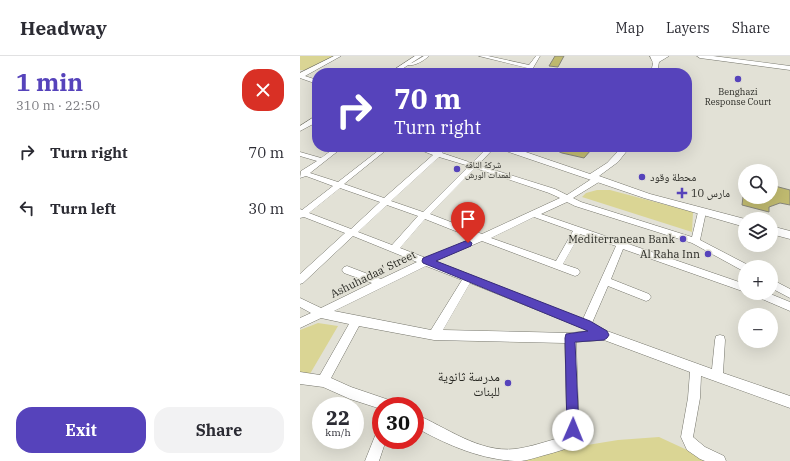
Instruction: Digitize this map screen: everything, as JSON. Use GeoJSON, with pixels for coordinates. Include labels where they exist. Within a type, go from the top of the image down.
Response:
{"type":"FeatureCollection","features":[{"type":"Feature","properties":{"kind":"main road"},"geometry":{"type":"LineString","coordinates":[[315,68],[338,56]]}},
{"type":"Feature","properties":{"kind":"main road"},"geometry":{"type":"LineString","coordinates":[[654,68],[655,58],[666,56]]}},
{"type":"Feature","properties":{"kind":"main road"},"geometry":{"type":"LineString","coordinates":[[700,56],[790,68]]}},
{"type":"Feature","properties":{"kind":"main road"},"geometry":{"type":"LineString","coordinates":[[724,56],[790,64]]}},
{"type":"Feature","properties":{"kind":"main road"},"geometry":{"type":"LineString","coordinates":[[400,68],[422,57]]}},
{"type":"Feature","properties":{"kind":"main road"},"geometry":{"type":"LineString","coordinates":[[300,76],[312,70]]}},
{"type":"Feature","properties":{"kind":"main road"},"geometry":{"type":"LineString","coordinates":[[300,76],[312,80]]}},
{"type":"Feature","properties":{"kind":"main road"},"geometry":{"type":"LineString","coordinates":[[300,129],[312,122]]}},
{"type":"Feature","properties":{"kind":"main road"},"geometry":{"type":"LineString","coordinates":[[518,152],[702,212],[738,221]]}},
{"type":"Feature","properties":{"kind":"main road"},"geometry":{"type":"LineString","coordinates":[[595,177],[622,152]]}},
{"type":"Feature","properties":{"kind":"main road"},"geometry":{"type":"LineString","coordinates":[[778,232],[790,235]]}},
{"type":"Feature","properties":{"kind":"street"},"geometry":{"type":"LineString","coordinates":[[481,56],[531,67],[538,56]]}},
{"type":"Feature","properties":{"kind":"street"},"geometry":{"type":"LineString","coordinates":[[302,175],[333,152]]}},
{"type":"Feature","properties":{"kind":"street"},"geometry":{"type":"LineString","coordinates":[[301,214],[341,185],[381,152]]}},
{"type":"Feature","properties":{"kind":"street"},"geometry":{"type":"LineString","coordinates":[[432,152],[552,191],[578,204],[695,241],[738,264]]}},
{"type":"Feature","properties":{"kind":"street"},"geometry":{"type":"LineString","coordinates":[[394,248],[424,214],[487,152]]}},
{"type":"Feature","properties":{"kind":"street"},"geometry":{"type":"LineString","coordinates":[[300,154],[322,160]]}},
{"type":"Feature","properties":{"kind":"street"},"geometry":{"type":"LineString","coordinates":[[300,280],[438,154]]}},
{"type":"Feature","properties":{"kind":"street"},"geometry":{"type":"LineString","coordinates":[[302,175],[341,185],[424,214],[482,238],[575,272]]}},
{"type":"Feature","properties":{"kind":"street","name":"Ashuhadaa' Street"},"geometry":{"type":"LineString","coordinates":[[300,323],[427,261],[482,238],[566,199],[595,177]]}},
{"type":"Feature","properties":{"kind":"street"},"geometry":{"type":"LineString","coordinates":[[695,241],[702,212]]}},
{"type":"Feature","properties":{"kind":"street"},"geometry":{"type":"LineString","coordinates":[[301,214],[427,261],[586,325],[604,335],[717,377],[790,402]]}},
{"type":"Feature","properties":{"kind":"street"},"geometry":{"type":"LineString","coordinates":[[533,214],[738,286]]}},
{"type":"Feature","properties":{"kind":"street"},"geometry":{"type":"LineString","coordinates":[[558,265],[578,230]]}},
{"type":"Feature","properties":{"kind":"street"},"geometry":{"type":"LineString","coordinates":[[586,325],[621,244]]}},
{"type":"Feature","properties":{"kind":"street"},"geometry":{"type":"LineString","coordinates":[[347,270],[381,283]]}},
{"type":"Feature","properties":{"kind":"street"},"geometry":{"type":"LineString","coordinates":[[434,335],[468,278]]}},
{"type":"Feature","properties":{"kind":"street"},"geometry":{"type":"LineString","coordinates":[[605,281],[646,297]]}},
{"type":"Feature","properties":{"kind":"street"},"geometry":{"type":"LineString","coordinates":[[778,287],[790,294]]}},
{"type":"Feature","properties":{"kind":"street"},"geometry":{"type":"LineString","coordinates":[[774,300],[790,307]]}},
{"type":"Feature","properties":{"kind":"street"},"geometry":{"type":"LineString","coordinates":[[300,302],[321,313],[434,335],[570,338],[604,335]]}},
{"type":"Feature","properties":{"kind":"street"},"geometry":{"type":"LineString","coordinates":[[323,382],[356,321]]}},
{"type":"Feature","properties":{"kind":"street"},"geometry":{"type":"LineString","coordinates":[[424,425],[483,456],[511,456],[565,443],[572,439],[573,410],[570,338]]}},
{"type":"Feature","properties":{"kind":"street"},"geometry":{"type":"LineString","coordinates":[[717,377],[720,340]]}},
{"type":"Feature","properties":{"kind":"street"},"geometry":{"type":"LineString","coordinates":[[696,369],[688,442],[719,461]]}},
{"type":"Feature","properties":{"kind":"street"},"geometry":{"type":"LineString","coordinates":[[300,378],[323,382],[372,400]]}},
{"type":"Feature","properties":{"kind":"street"},"geometry":{"type":"LineString","coordinates":[[372,461],[376,449]]}},
{"type":"Feature","properties":{"kind":"shaded area"},"geometry":{"type":"Polygon","coordinates":[[[300,56],[335,56],[307,70],[300,70],[300,56]]]}},
{"type":"Feature","properties":{"kind":"shaded area"},"geometry":{"type":"Polygon","coordinates":[[[597,190],[610,190],[693,212],[692,232],[582,197],[586,193],[597,190]]]}},
{"type":"Feature","properties":{"kind":"shaded area"},"geometry":{"type":"Polygon","coordinates":[[[318,323],[338,326],[307,379],[300,377],[300,330],[318,323]]]}},
{"type":"Feature","properties":{"kind":"shaded area"},"geometry":{"type":"Polygon","coordinates":[[[659,437],[711,461],[525,461],[526,455],[618,440],[659,437]]]}},
{"type":"Feature","properties":{"kind":"building"},"geometry":{"type":"Polygon","coordinates":[[[555,56],[564,56],[558,67],[549,66],[555,56]]]}},
{"type":"Feature","properties":{"kind":"building"},"geometry":{"type":"Polygon","coordinates":[[[560,152],[589,152],[584,158],[560,152]]]}},
{"type":"Feature","properties":{"kind":"building"},"geometry":{"type":"Polygon","coordinates":[[[778,187],[790,190],[790,205],[778,204],[778,187]]]}},
{"type":"Feature","properties":{"kind":"building"},"geometry":{"type":"Polygon","coordinates":[[[777,204],[769,207],[769,212],[742,205],[777,204]]]}},
{"type":"Feature","properties":{"kind":"place","name":"Benghazi Response Court"},"geometry":{"type":"Point","coordinates":[738,79]}},
{"type":"Feature","properties":{"kind":"place","name":"شركة الناقه لمعدات الورش"},"geometry":{"type":"Point","coordinates":[457,169]}},
{"type":"Feature","properties":{"kind":"place","name":"محطة وقود"},"geometry":{"type":"Point","coordinates":[642,177]}},
{"type":"Feature","properties":{"kind":"place","name":"10 مارس"},"geometry":{"type":"Point","coordinates":[682,193]}},
{"type":"Feature","properties":{"kind":"place","name":"Mediterranean Bank"},"geometry":{"type":"Point","coordinates":[683,239]}},
{"type":"Feature","properties":{"kind":"place","name":"Al Raha Inn"},"geometry":{"type":"Point","coordinates":[708,254]}},
{"type":"Feature","properties":{"kind":"place","name":"مدرسة ثانوية للبنات"},"geometry":{"type":"Point","coordinates":[508,383]}},
{"type":"Feature","properties":{"kind":"route"},"geometry":{"type":"LineString","coordinates":[[468,243],[427,261],[586,325],[604,335],[570,338],[573,430]]}}]}
